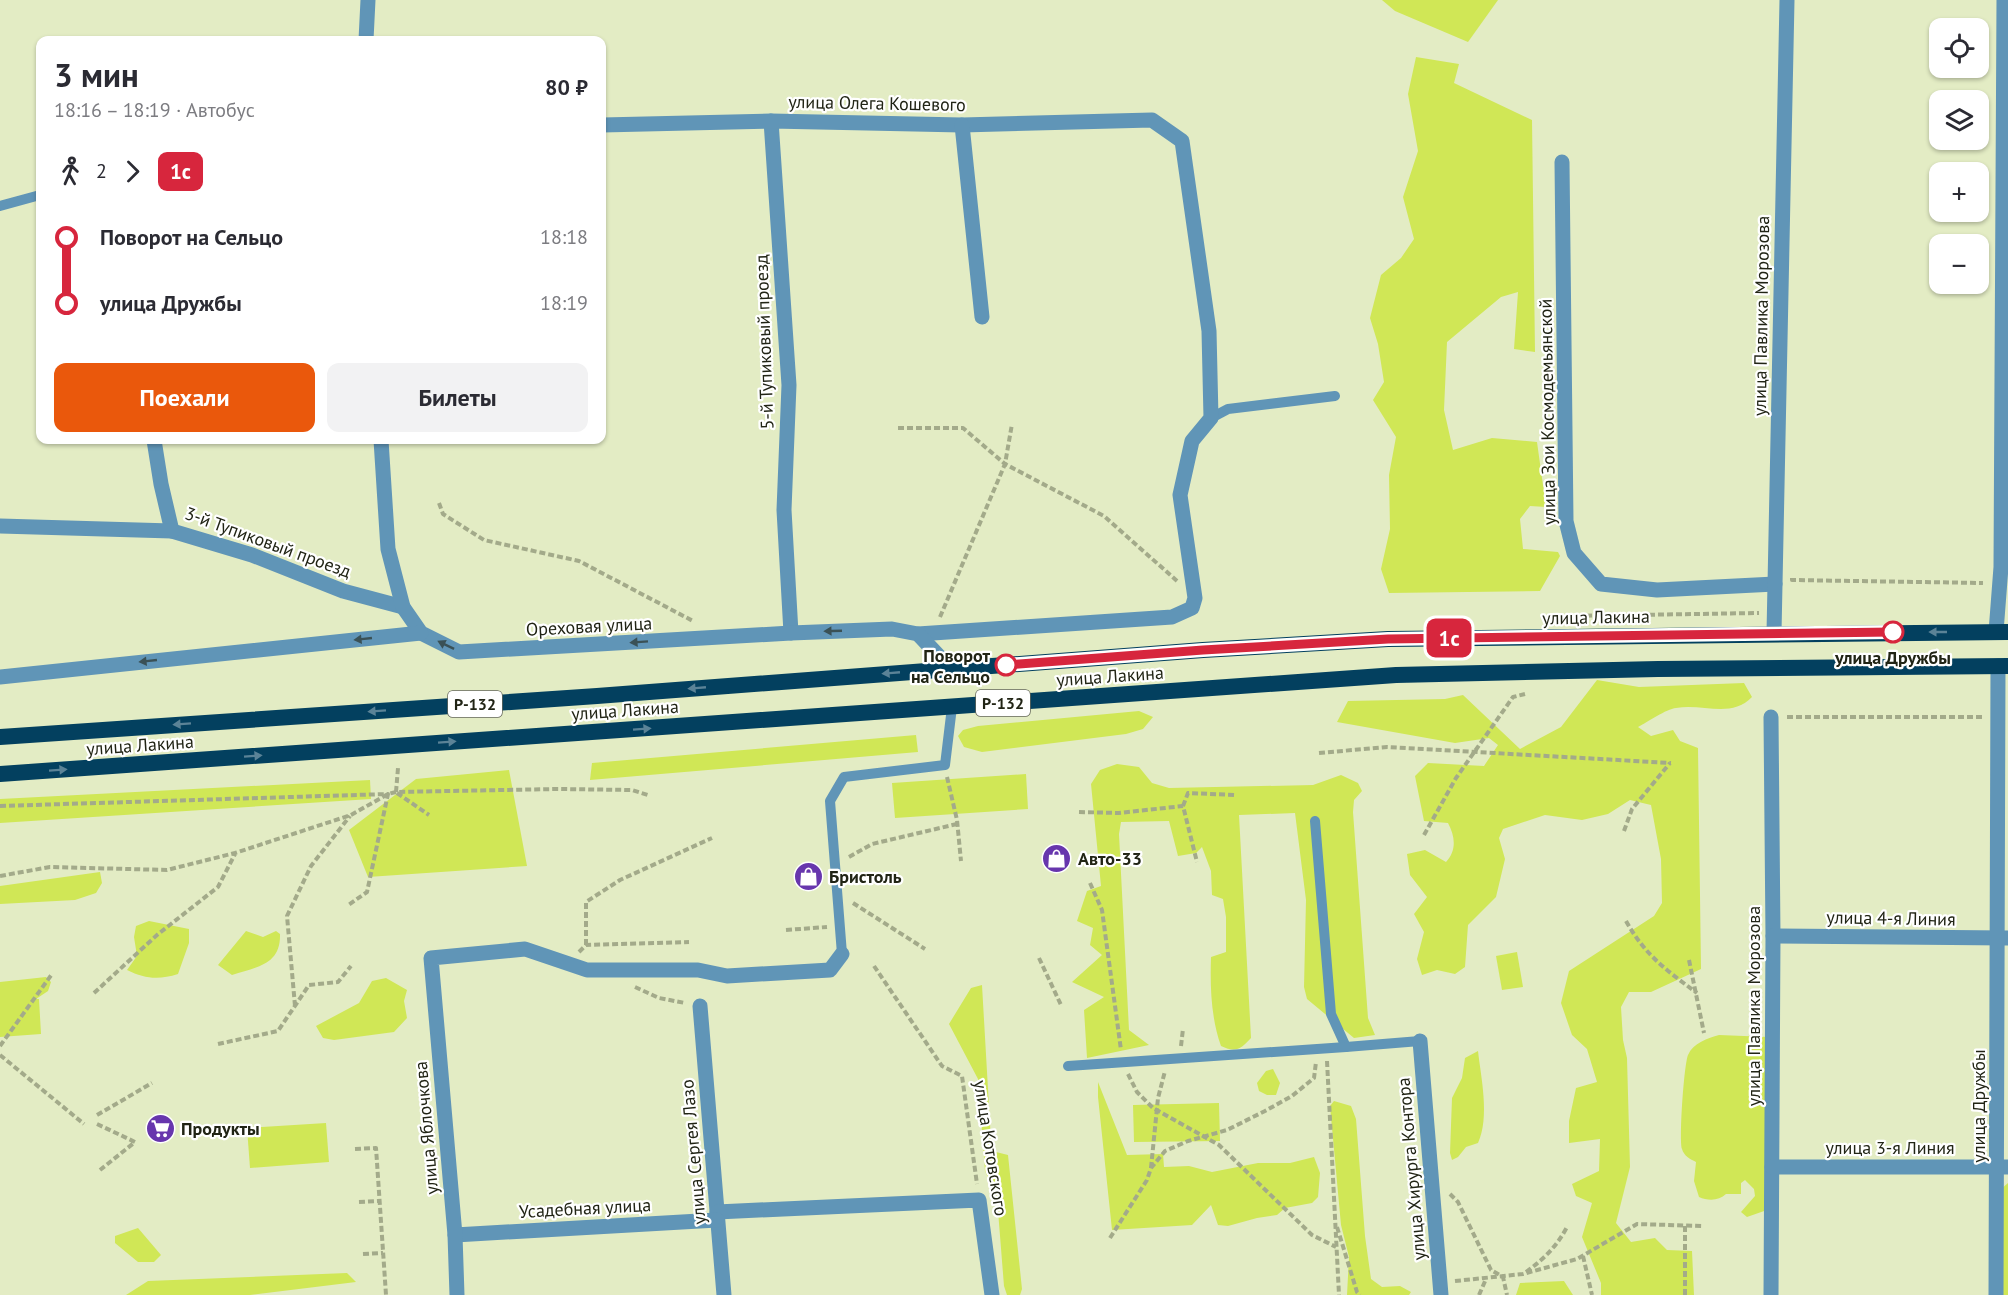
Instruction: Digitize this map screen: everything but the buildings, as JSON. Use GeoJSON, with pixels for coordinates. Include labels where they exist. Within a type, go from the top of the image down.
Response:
{"type":"FeatureCollection","features":[{"type":"Feature","properties":{"kind":"highway","name":"улица Лакина"},"geometry":{"type":"LineString","coordinates":[[0,737],[586,697],[1203,650],[1388,639],[2002,632]]}},
{"type":"Feature","properties":{"kind":"highway","name":"улица Лакина"},"geometry":{"type":"LineString","coordinates":[[0,774],[1396,675],[1658,669],[2003,666]]}},
{"type":"Feature","properties":{"kind":"street"},"geometry":{"type":"LineString","coordinates":[[366,36],[368,0]]}},
{"type":"Feature","properties":{"kind":"street","name":"улица Павлика Морозова"},"geometry":{"type":"LineString","coordinates":[[1774,633],[1787,0]]}},
{"type":"Feature","properties":{"kind":"street"},"geometry":{"type":"LineString","coordinates":[[2002,632],[2003,605],[2000,583],[2004,0]]}},
{"type":"Feature","properties":{"kind":"street","name":"улица Олега Кошевого"},"geometry":{"type":"LineString","coordinates":[[606,125],[771,121],[962,125],[1152,120],[1182,141],[1209,331],[1211,418]]}},
{"type":"Feature","properties":{"kind":"street","name":"5-й Тупиковый проезд"},"geometry":{"type":"LineString","coordinates":[[771,121],[789,385],[784,510],[791,633]]}},
{"type":"Feature","properties":{"kind":"street"},"geometry":{"type":"LineString","coordinates":[[962,125],[982,317]]}},
{"type":"Feature","properties":{"kind":"street","name":"улица Зои Космодемьянской"},"geometry":{"type":"LineString","coordinates":[[1562,162],[1566,520],[1574,554],[1601,584],[1657,590],[1775,585]]}},
{"type":"Feature","properties":{"kind":"street"},"geometry":{"type":"LineString","coordinates":[[1194,603],[1180,495],[1192,441],[1211,418]]}},
{"type":"Feature","properties":{"kind":"street","name":"3-й Тупиковый проезд"},"geometry":{"type":"LineString","coordinates":[[155,444],[172,531],[252,555],[343,591],[403,607]]}},
{"type":"Feature","properties":{"kind":"street","name":"Ореховая улица"},"geometry":{"type":"LineString","coordinates":[[381,444],[388,549],[403,607],[421,633],[459,652],[892,629],[918,634],[1172,617],[1194,603]]}},
{"type":"Feature","properties":{"kind":"street"},"geometry":{"type":"LineString","coordinates":[[0,526],[172,531]]}},
{"type":"Feature","properties":{"kind":"street"},"geometry":{"type":"LineString","coordinates":[[0,677],[421,633]]}},
{"type":"Feature","properties":{"kind":"street"},"geometry":{"type":"LineString","coordinates":[[918,634],[950,668]]}},
{"type":"Feature","properties":{"kind":"street","name":"улица Дружбы"},"geometry":{"type":"LineString","coordinates":[[1996,1295],[2003,1167],[2003,938],[1998,717],[2003,666]]}},
{"type":"Feature","properties":{"kind":"street","name":"улица Павлика Морозова"},"geometry":{"type":"LineString","coordinates":[[1771,717],[1773,936],[1771,1295]]}},
{"type":"Feature","properties":{"kind":"street","name":"улица 4-я Линия"},"geometry":{"type":"LineString","coordinates":[[1773,936],[2003,938]]}},
{"type":"Feature","properties":{"kind":"street","name":"улица Яблочкова"},"geometry":{"type":"LineString","coordinates":[[457,1295],[455,1235],[431,958],[525,949],[568,964]]}},
{"type":"Feature","properties":{"kind":"street"},"geometry":{"type":"LineString","coordinates":[[568,964],[587,970],[698,970],[727,976],[830,970],[842,954]]}},
{"type":"Feature","properties":{"kind":"street","name":"улица Сергея Лазо"},"geometry":{"type":"LineString","coordinates":[[700,1006],[724,1295]]}},
{"type":"Feature","properties":{"kind":"street","name":"улица Хирурга Контора"},"geometry":{"type":"LineString","coordinates":[[1420,1041],[1440,1288]]}},
{"type":"Feature","properties":{"kind":"street","name":"улица 3-я Линия"},"geometry":{"type":"LineString","coordinates":[[1772,1167],[2003,1167]]}},
{"type":"Feature","properties":{"kind":"street","name":"Усадебная улица"},"geometry":{"type":"LineString","coordinates":[[455,1235],[979,1200]]}},
{"type":"Feature","properties":{"kind":"street","name":"улица Котовского"},"geometry":{"type":"LineString","coordinates":[[979,1200],[992,1295]]}},
{"type":"Feature","properties":{"kind":"lane"},"geometry":{"type":"LineString","coordinates":[[0,206],[36,196]]}},
{"type":"Feature","properties":{"kind":"lane"},"geometry":{"type":"LineString","coordinates":[[1211,418],[1228,409],[1335,396]]}},
{"type":"Feature","properties":{"kind":"lane"},"geometry":{"type":"LineString","coordinates":[[842,954],[830,801],[844,777],[945,765],[952,707]]}},
{"type":"Feature","properties":{"kind":"lane"},"geometry":{"type":"LineString","coordinates":[[1315,820],[1331,1014],[1346,1047]]}},
{"type":"Feature","properties":{"kind":"lane"},"geometry":{"type":"LineString","coordinates":[[1068,1065],[1420,1041]]}},
{"type":"Feature","properties":{"kind":"path"},"geometry":{"type":"LineString","coordinates":[[938,632],[939,621],[1005,464],[1012,424]]}},
{"type":"Feature","properties":{"kind":"path"},"geometry":{"type":"LineString","coordinates":[[898,428],[963,428],[1005,464],[1104,516],[1194,603]]}},
{"type":"Feature","properties":{"kind":"path"},"geometry":{"type":"LineString","coordinates":[[438,503],[443,514],[484,540],[579,561],[723,637]]}},
{"type":"Feature","properties":{"kind":"path"},"geometry":{"type":"LineString","coordinates":[[1792,568],[1792,580],[1922,584],[2000,583]]}},
{"type":"Feature","properties":{"kind":"path"},"geometry":{"type":"LineString","coordinates":[[1568,616],[1774,613]]}},
{"type":"Feature","properties":{"kind":"path"},"geometry":{"type":"LineString","coordinates":[[1424,835],[1456,778],[1513,698],[1525,694]]}},
{"type":"Feature","properties":{"kind":"path"},"geometry":{"type":"LineString","coordinates":[[1771,717],[1998,717]]}},
{"type":"Feature","properties":{"kind":"path"},"geometry":{"type":"LineString","coordinates":[[1319,753],[1387,747],[1671,763],[1632,809],[1624,831]]}},
{"type":"Feature","properties":{"kind":"path"},"geometry":{"type":"LineString","coordinates":[[945,765],[957,825],[961,861]]}},
{"type":"Feature","properties":{"kind":"path"},"geometry":{"type":"LineString","coordinates":[[396,792],[398,768]]}},
{"type":"Feature","properties":{"kind":"path"},"geometry":{"type":"LineString","coordinates":[[0,806],[396,792],[558,789],[632,790],[648,795]]}},
{"type":"Feature","properties":{"kind":"path"},"geometry":{"type":"LineString","coordinates":[[396,792],[429,815]]}},
{"type":"Feature","properties":{"kind":"path"},"geometry":{"type":"LineString","coordinates":[[1197,862],[1183,806],[1188,793],[1235,795]]}},
{"type":"Feature","properties":{"kind":"path"},"geometry":{"type":"LineString","coordinates":[[0,876],[50,867],[167,870],[235,853],[351,815],[388,794]]}},
{"type":"Feature","properties":{"kind":"path"},"geometry":{"type":"LineString","coordinates":[[347,906],[367,892],[388,794]]}},
{"type":"Feature","properties":{"kind":"path"},"geometry":{"type":"LineString","coordinates":[[1079,812],[1119,813],[1183,806]]}},
{"type":"Feature","properties":{"kind":"path"},"geometry":{"type":"LineString","coordinates":[[295,1006],[287,916],[311,866],[351,815]]}},
{"type":"Feature","properties":{"kind":"path"},"geometry":{"type":"LineString","coordinates":[[835,864],[872,844],[957,825]]}},
{"type":"Feature","properties":{"kind":"path"},"geometry":{"type":"LineString","coordinates":[[568,964],[586,945],[586,902],[620,880],[712,838]]}},
{"type":"Feature","properties":{"kind":"path"},"geometry":{"type":"LineString","coordinates":[[94,993],[157,936],[218,887],[235,853]]}},
{"type":"Feature","properties":{"kind":"path"},"geometry":{"type":"LineString","coordinates":[[1090,883],[1102,910],[1122,1062],[1137,1092],[1153,1108],[1219,1145],[1312,1235],[1336,1247]]}},
{"type":"Feature","properties":{"kind":"path"},"geometry":{"type":"LineString","coordinates":[[851,901],[925,949]]}},
{"type":"Feature","properties":{"kind":"path"},"geometry":{"type":"LineString","coordinates":[[1626,921],[1636,939],[1660,966],[1697,993]]}},
{"type":"Feature","properties":{"kind":"path"},"geometry":{"type":"LineString","coordinates":[[786,930],[839,926]]}},
{"type":"Feature","properties":{"kind":"path"},"geometry":{"type":"LineString","coordinates":[[586,945],[688,942]]}},
{"type":"Feature","properties":{"kind":"path"},"geometry":{"type":"LineString","coordinates":[[1039,958],[1061,1005]]}},
{"type":"Feature","properties":{"kind":"path"},"geometry":{"type":"LineString","coordinates":[[1689,960],[1704,1033]]}},
{"type":"Feature","properties":{"kind":"path"},"geometry":{"type":"LineString","coordinates":[[218,1044],[278,1031],[309,985],[338,982],[351,966]]}},
{"type":"Feature","properties":{"kind":"path","name":"улица Котовского"},"geometry":{"type":"LineString","coordinates":[[874,966],[942,1066],[962,1076],[979,1200]]}},
{"type":"Feature","properties":{"kind":"path"},"geometry":{"type":"LineString","coordinates":[[606,970],[659,998],[700,1006]]}},
{"type":"Feature","properties":{"kind":"path"},"geometry":{"type":"LineString","coordinates":[[0,1046],[51,974]]}},
{"type":"Feature","properties":{"kind":"path"},"geometry":{"type":"LineString","coordinates":[[1180,1051],[1183,1029]]}},
{"type":"Feature","properties":{"kind":"path"},"geometry":{"type":"LineString","coordinates":[[1151,1168],[1165,1152],[1227,1130],[1265,1111],[1306,1086],[1314,1078],[1322,1049]]}},
{"type":"Feature","properties":{"kind":"path"},"geometry":{"type":"LineString","coordinates":[[1322,1049],[1339,1295]]}},
{"type":"Feature","properties":{"kind":"path"},"geometry":{"type":"LineString","coordinates":[[0,1054],[84,1124]]}},
{"type":"Feature","properties":{"kind":"path"},"geometry":{"type":"LineString","coordinates":[[1110,1238],[1147,1180],[1151,1168],[1158,1098],[1167,1063]]}},
{"type":"Feature","properties":{"kind":"path"},"geometry":{"type":"LineString","coordinates":[[97,1115],[152,1083]]}},
{"type":"Feature","properties":{"kind":"path"},"geometry":{"type":"LineString","coordinates":[[97,1124],[135,1142],[100,1170]]}},
{"type":"Feature","properties":{"kind":"path"},"geometry":{"type":"LineString","coordinates":[[355,1149],[376,1148],[386,1295]]}},
{"type":"Feature","properties":{"kind":"path"},"geometry":{"type":"LineString","coordinates":[[1431,1176],[1458,1202],[1491,1270],[1503,1277],[1507,1295]]}},
{"type":"Feature","properties":{"kind":"path"},"geometry":{"type":"LineString","coordinates":[[359,1202],[380,1201]]}},
{"type":"Feature","properties":{"kind":"path"},"geometry":{"type":"LineString","coordinates":[[1335,1221],[1357,1292],[1360,1295]]}},
{"type":"Feature","properties":{"kind":"path"},"geometry":{"type":"LineString","coordinates":[[1440,1288],[1523,1274],[1577,1259],[1637,1224],[1702,1226]]}},
{"type":"Feature","properties":{"kind":"path"},"geometry":{"type":"LineString","coordinates":[[1685,1226],[1685,1295]]}},
{"type":"Feature","properties":{"kind":"path"},"geometry":{"type":"LineString","coordinates":[[1523,1274],[1545,1259],[1567,1227]]}},
{"type":"Feature","properties":{"kind":"path"},"geometry":{"type":"LineString","coordinates":[[363,1254],[383,1253]]}},
{"type":"Feature","properties":{"kind":"path"},"geometry":{"type":"LineString","coordinates":[[1583,1256],[1592,1295]]}},
{"type":"Feature","properties":{"kind":"path"},"geometry":{"type":"LineString","coordinates":[[1479,1295],[1486,1279]]}},
{"type":"Feature","properties":{"kind":"green space"},"geometry":{"type":"Polygon","coordinates":[[[1382,0],[1498,0],[1468,42],[1395,11],[1382,0]]]}},
{"type":"Feature","properties":{"kind":"green space"},"geometry":{"type":"Polygon","coordinates":[[[1416,57],[1459,64],[1454,83],[1532,120],[1535,352],[1514,349],[1518,292],[1501,297],[1447,342],[1444,410],[1453,450],[1492,438],[1537,442],[1546,507],[1530,506],[1520,519],[1523,549],[1558,552],[1560,556],[1540,591],[1389,593],[1381,569],[1390,529],[1389,475],[1396,437],[1373,400],[1384,382],[1378,344],[1370,318],[1381,275],[1401,258],[1414,239],[1403,197],[1418,151],[1408,94],[1416,57]]]}},
{"type":"Feature","properties":{"kind":"green space"},"geometry":{"type":"Polygon","coordinates":[[[1597,680],[1639,687],[1744,683],[1752,697],[1744,704],[1726,709],[1686,707],[1672,709],[1638,727],[1651,736],[1673,730],[1680,741],[1698,748],[1701,969],[1651,992],[1629,992],[1621,1007],[1623,1040],[1627,1058],[1630,1167],[1616,1223],[1631,1242],[1655,1238],[1667,1250],[1692,1251],[1694,1295],[1601,1295],[1601,1283],[1582,1237],[1592,1203],[1576,1196],[1572,1184],[1599,1171],[1600,1139],[1569,1143],[1569,1121],[1576,1088],[1597,1082],[1587,1049],[1572,1035],[1561,1003],[1569,971],[1654,916],[1662,903],[1661,859],[1651,805],[1630,800],[1608,814],[1582,820],[1545,815],[1503,829],[1499,838],[1505,859],[1496,897],[1468,925],[1465,967],[1455,974],[1437,970],[1422,975],[1417,959],[1424,932],[1414,914],[1427,897],[1410,875],[1407,854],[1425,850],[1446,862],[1452,853],[1454,843],[1448,823],[1424,821],[1415,776],[1428,763],[1484,766],[1498,745],[1489,738],[1455,743],[1337,722],[1348,701],[1445,699],[1463,695],[1520,749],[1561,727],[1597,680]]]}},
{"type":"Feature","properties":{"kind":"green space"},"geometry":{"type":"Polygon","coordinates":[[[1139,711],[1153,717],[1143,729],[1126,734],[982,752],[964,747],[958,736],[963,730],[978,726],[1139,711]]]}},
{"type":"Feature","properties":{"kind":"green space"},"geometry":{"type":"Polygon","coordinates":[[[916,735],[918,752],[590,780],[592,763],[916,735]]]}},
{"type":"Feature","properties":{"kind":"green space"},"geometry":{"type":"Polygon","coordinates":[[[1117,764],[1139,767],[1152,783],[1169,788],[1313,785],[1341,775],[1358,783],[1362,791],[1354,800],[1353,812],[1368,1018],[1375,1035],[1354,1038],[1307,999],[1304,987],[1306,900],[1295,813],[1239,815],[1251,1038],[1241,1047],[1234,1049],[1221,1046],[1213,1013],[1211,957],[1226,952],[1226,917],[1223,899],[1212,895],[1211,871],[1202,847],[1196,853],[1178,856],[1169,821],[1121,822],[1119,834],[1129,1030],[1149,1045],[1087,1058],[1084,1010],[1104,997],[1072,982],[1102,955],[1090,945],[1093,928],[1077,921],[1087,891],[1101,886],[1091,784],[1100,770],[1117,764]]]}},
{"type":"Feature","properties":{"kind":"green space"},"geometry":{"type":"Polygon","coordinates":[[[509,770],[527,866],[368,877],[349,830],[416,779],[509,770]]]}},
{"type":"Feature","properties":{"kind":"green space"},"geometry":{"type":"Polygon","coordinates":[[[1026,774],[1028,809],[895,818],[892,783],[1026,774]]]}},
{"type":"Feature","properties":{"kind":"green space"},"geometry":{"type":"Polygon","coordinates":[[[370,780],[371,799],[0,823],[0,799],[370,780]]]}},
{"type":"Feature","properties":{"kind":"green space"},"geometry":{"type":"Polygon","coordinates":[[[100,872],[102,883],[96,893],[75,900],[0,904],[0,886],[100,872]]]}},
{"type":"Feature","properties":{"kind":"green space"},"geometry":{"type":"Polygon","coordinates":[[[149,921],[189,929],[189,943],[178,974],[152,978],[127,970],[137,956],[134,937],[136,926],[149,921]]]}},
{"type":"Feature","properties":{"kind":"green space"},"geometry":{"type":"Polygon","coordinates":[[[246,931],[263,937],[276,931],[280,934],[279,944],[272,958],[266,963],[232,975],[218,965],[246,931]]]}},
{"type":"Feature","properties":{"kind":"green space"},"geometry":{"type":"Polygon","coordinates":[[[1517,952],[1523,987],[1502,990],[1496,956],[1517,952]]]}},
{"type":"Feature","properties":{"kind":"green space"},"geometry":{"type":"Polygon","coordinates":[[[46,977],[51,982],[48,991],[36,999],[39,999],[41,1034],[0,1037],[0,982],[46,977]]]}},
{"type":"Feature","properties":{"kind":"green space"},"geometry":{"type":"Polygon","coordinates":[[[386,978],[407,990],[404,1001],[407,1018],[394,1032],[334,1040],[323,1038],[316,1026],[359,1003],[372,981],[386,978]]]}},
{"type":"Feature","properties":{"kind":"green space"},"geometry":{"type":"Polygon","coordinates":[[[982,985],[991,1141],[996,1152],[1008,1155],[1022,1289],[1020,1295],[1007,1295],[1004,1286],[997,1198],[985,1171],[978,1079],[949,1024],[971,988],[982,985]]]}},
{"type":"Feature","properties":{"kind":"green space"},"geometry":{"type":"Polygon","coordinates":[[[1719,1035],[1769,1037],[1767,1210],[1747,1217],[1741,1212],[1755,1196],[1754,1189],[1745,1180],[1741,1183],[1741,1194],[1726,1194],[1713,1200],[1699,1197],[1694,1181],[1696,1162],[1689,1158],[1682,1149],[1682,1102],[1688,1055],[1697,1044],[1719,1035]]]}},
{"type":"Feature","properties":{"kind":"green space"},"geometry":{"type":"Polygon","coordinates":[[[1478,1051],[1484,1097],[1482,1133],[1478,1143],[1466,1147],[1458,1157],[1452,1160],[1450,1153],[1452,1098],[1462,1078],[1465,1058],[1478,1051]]]}},
{"type":"Feature","properties":{"kind":"green space"},"geometry":{"type":"Polygon","coordinates":[[[1273,1069],[1280,1083],[1276,1095],[1267,1095],[1259,1091],[1257,1083],[1266,1071],[1273,1069]]]}},
{"type":"Feature","properties":{"kind":"green space"},"geometry":{"type":"Polygon","coordinates":[[[1098,1082],[1127,1155],[1163,1154],[1164,1167],[1189,1166],[1212,1172],[1258,1163],[1290,1163],[1314,1157],[1320,1173],[1318,1197],[1312,1203],[1285,1208],[1277,1215],[1228,1226],[1218,1225],[1211,1205],[1192,1225],[1112,1230],[1098,1082]]]}},
{"type":"Feature","properties":{"kind":"green space"},"geometry":{"type":"Polygon","coordinates":[[[1334,1101],[1351,1106],[1356,1119],[1365,1236],[1371,1279],[1382,1287],[1400,1286],[1411,1292],[1409,1295],[1347,1295],[1349,1257],[1341,1225],[1330,1106],[1334,1101]]]}},
{"type":"Feature","properties":{"kind":"green space"},"geometry":{"type":"Polygon","coordinates":[[[1219,1103],[1220,1141],[1134,1142],[1133,1105],[1219,1103]]]}},
{"type":"Feature","properties":{"kind":"green space"},"geometry":{"type":"Polygon","coordinates":[[[326,1123],[329,1162],[250,1168],[247,1128],[326,1123]]]}},
{"type":"Feature","properties":{"kind":"green space"},"geometry":{"type":"Polygon","coordinates":[[[2008,1183],[2008,1295],[2000,1295],[2000,1190],[2008,1183]]]}},
{"type":"Feature","properties":{"kind":"green space"},"geometry":{"type":"Polygon","coordinates":[[[138,1228],[161,1255],[154,1262],[138,1262],[115,1243],[115,1236],[138,1228]]]}},
{"type":"Feature","properties":{"kind":"green space"},"geometry":{"type":"Polygon","coordinates":[[[347,1273],[356,1282],[250,1295],[126,1295],[148,1281],[347,1273]]]}},
{"type":"Feature","properties":{"kind":"green space"},"geometry":{"type":"Polygon","coordinates":[[[1564,1281],[1573,1295],[1516,1295],[1520,1283],[1564,1281]]]}},
{"type":"Feature","properties":{"kind":"bus line","name":"1с"},"geometry":{"type":"LineString","coordinates":[[1006,665],[1388,639],[1893,632]]}},
{"type":"Feature","properties":{"kind":"place","name":"улица Дружбы"},"geometry":{"type":"Point","coordinates":[1893,632]}},
{"type":"Feature","properties":{"kind":"place","name":"Поворот на Сельцо"},"geometry":{"type":"Point","coordinates":[1006,665]}},
{"type":"Feature","properties":{"kind":"place","name":"Авто-33"},"geometry":{"type":"Point","coordinates":[1057,858]}},
{"type":"Feature","properties":{"kind":"place","name":"Бристоль"},"geometry":{"type":"Point","coordinates":[808,876]}},
{"type":"Feature","properties":{"kind":"place","name":"Продукты"},"geometry":{"type":"Point","coordinates":[160,1128]}}]}
